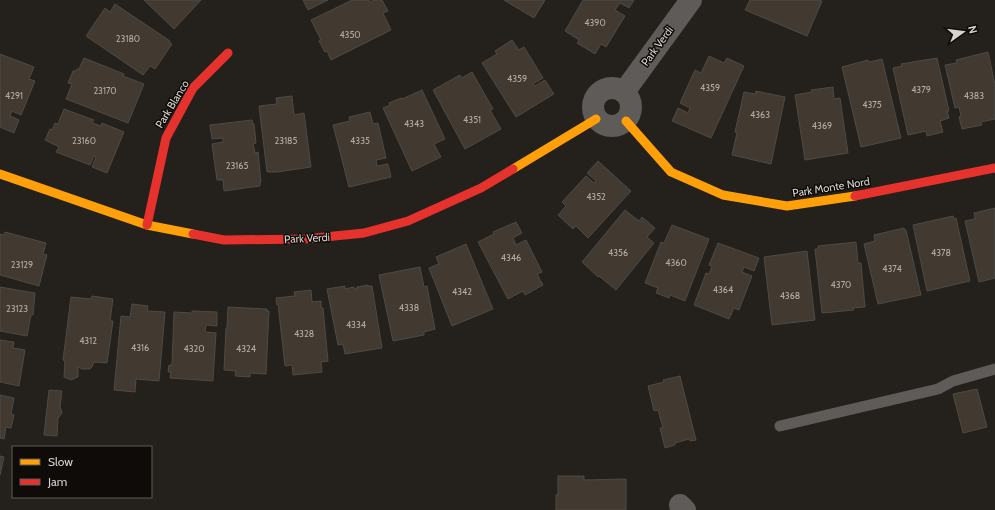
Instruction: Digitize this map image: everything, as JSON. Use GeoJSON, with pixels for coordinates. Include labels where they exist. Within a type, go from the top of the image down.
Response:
{"type":"FeatureCollection","features":[{"type":"Feature","properties":{"kind":"street","name":"Park Verdi"},"geometry":{"type":"LineString","coordinates":[[624,92],[691,0]]}},
{"type":"Feature","properties":{"kind":"street","name":"Park Blanco"},"geometry":{"type":"LineString","coordinates":[[147,225],[166,138],[193,88],[228,53]]}},
{"type":"Feature","properties":{"kind":"street"},"geometry":{"type":"LineString","coordinates":[[607,88],[619,89],[624,92],[628,97],[631,109],[630,116],[626,121],[614,126],[608,126],[596,119],[593,113],[593,107],[596,95],[607,88]]}},
{"type":"Feature","properties":{"kind":"street","name":"Park Verdi"},"geometry":{"type":"LineString","coordinates":[[0,174],[147,225],[224,240],[305,239],[364,233],[408,222],[481,188],[596,119]]}},
{"type":"Feature","properties":{"kind":"street","name":"Park Monte Nord"},"geometry":{"type":"LineString","coordinates":[[626,121],[671,172],[723,195],[787,206],[856,196],[995,168]]}},
{"type":"Feature","properties":{"kind":"lane"},"geometry":{"type":"LineString","coordinates":[[780,426],[938,389],[952,382],[995,369]]}},
{"type":"Feature","properties":{"kind":"building"},"geometry":{"type":"Polygon","coordinates":[[[144,0],[201,0],[174,29],[144,0]]]}},
{"type":"Feature","properties":{"kind":"building"},"geometry":{"type":"Polygon","coordinates":[[[303,0],[328,0],[308,10],[303,0]]]}},
{"type":"Feature","properties":{"kind":"building"},"geometry":{"type":"Polygon","coordinates":[[[352,0],[369,0],[370,2],[374,0],[382,0],[388,11],[383,13],[391,30],[331,60],[327,51],[325,52],[319,41],[321,40],[311,20],[352,0]]]}},
{"type":"Feature","properties":{"kind":"building"},"geometry":{"type":"Polygon","coordinates":[[[504,0],[545,0],[534,18],[504,0]]]}},
{"type":"Feature","properties":{"kind":"building"},"geometry":{"type":"Polygon","coordinates":[[[583,0],[634,0],[629,8],[620,3],[615,10],[625,16],[606,47],[601,44],[595,54],[577,43],[579,40],[565,31],[583,0]]]}},
{"type":"Feature","properties":{"kind":"building"},"geometry":{"type":"Polygon","coordinates":[[[750,0],[822,1],[807,36],[745,10],[750,0]]]}},
{"type":"Feature","properties":{"kind":"building"},"geometry":{"type":"Polygon","coordinates":[[[115,4],[170,41],[169,42],[172,44],[155,69],[150,66],[143,75],[86,36],[105,8],[110,12],[115,4]]]}},
{"type":"Feature","properties":{"kind":"building"},"geometry":{"type":"Polygon","coordinates":[[[512,40],[519,50],[524,47],[543,78],[533,84],[535,86],[545,80],[554,94],[516,117],[482,63],[497,54],[495,51],[512,40]]]}},
{"type":"Feature","properties":{"kind":"building"},"geometry":{"type":"Polygon","coordinates":[[[988,52],[995,85],[995,119],[981,122],[982,125],[962,129],[959,117],[961,116],[959,107],[955,108],[945,65],[957,63],[956,60],[988,52]]]}},
{"type":"Feature","properties":{"kind":"building"},"geometry":{"type":"Polygon","coordinates":[[[0,54],[34,67],[29,79],[35,81],[21,115],[12,111],[10,116],[19,120],[14,133],[0,127],[0,54]]]}},
{"type":"Feature","properties":{"kind":"building"},"geometry":{"type":"Polygon","coordinates":[[[709,56],[724,63],[727,58],[744,66],[711,138],[672,121],[678,108],[688,113],[690,108],[680,103],[695,70],[701,73],[709,56]]]}},
{"type":"Feature","properties":{"kind":"building"},"geometry":{"type":"Polygon","coordinates":[[[84,58],[124,74],[123,76],[144,84],[128,123],[66,99],[72,84],[68,83],[73,71],[79,69],[84,58]]]}},
{"type":"Feature","properties":{"kind":"building"},"geometry":{"type":"Polygon","coordinates":[[[937,58],[949,111],[947,111],[949,118],[940,121],[943,132],[927,136],[926,131],[908,135],[893,68],[902,66],[901,64],[937,58]]]}},
{"type":"Feature","properties":{"kind":"building"},"geometry":{"type":"Polygon","coordinates":[[[882,59],[901,138],[861,147],[842,67],[868,60],[869,62],[882,59]]]}},
{"type":"Feature","properties":{"kind":"building"},"geometry":{"type":"Polygon","coordinates":[[[472,72],[493,109],[490,110],[501,129],[465,149],[433,90],[460,75],[462,78],[472,72]]]}},
{"type":"Feature","properties":{"kind":"building"},"geometry":{"type":"Polygon","coordinates":[[[833,87],[834,99],[840,98],[848,153],[805,160],[795,95],[812,92],[811,90],[833,87]]]}},
{"type":"Feature","properties":{"kind":"building"},"geometry":{"type":"Polygon","coordinates":[[[422,90],[445,139],[434,144],[441,157],[412,171],[383,108],[390,105],[389,103],[422,90]]]}},
{"type":"Feature","properties":{"kind":"building"},"geometry":{"type":"Polygon","coordinates":[[[756,91],[785,97],[771,164],[732,155],[737,133],[735,132],[744,92],[755,94],[756,91]]]}},
{"type":"Feature","properties":{"kind":"building"},"geometry":{"type":"Polygon","coordinates":[[[292,96],[294,115],[304,113],[311,167],[267,172],[259,106],[277,104],[276,98],[292,96]]]}},
{"type":"Feature","properties":{"kind":"building"},"geometry":{"type":"Polygon","coordinates":[[[64,109],[94,120],[92,123],[101,126],[102,123],[124,132],[107,173],[92,167],[96,157],[94,156],[90,165],[56,152],[59,147],[45,140],[50,129],[52,130],[55,123],[58,124],[64,109]]]}},
{"type":"Feature","properties":{"kind":"building"},"geometry":{"type":"Polygon","coordinates":[[[370,112],[373,124],[378,123],[386,158],[376,160],[377,166],[388,164],[391,177],[349,187],[333,125],[350,121],[349,117],[370,112]]]}},
{"type":"Feature","properties":{"kind":"building"},"geometry":{"type":"Polygon","coordinates":[[[252,120],[254,124],[256,143],[253,144],[255,153],[258,152],[261,182],[260,186],[224,191],[223,180],[217,180],[212,144],[223,142],[223,138],[212,139],[210,125],[252,120]]]}},
{"type":"Feature","properties":{"kind":"building"},"geometry":{"type":"Polygon","coordinates":[[[598,161],[631,191],[588,238],[576,226],[573,229],[558,215],[566,206],[562,202],[586,176],[594,183],[596,181],[587,173],[598,161]]]}},
{"type":"Feature","properties":{"kind":"building"},"geometry":{"type":"Polygon","coordinates":[[[995,208],[995,278],[979,282],[965,221],[975,219],[974,213],[995,208]]]}},
{"type":"Feature","properties":{"kind":"building"},"geometry":{"type":"Polygon","coordinates":[[[625,210],[639,221],[642,217],[655,228],[647,237],[654,243],[616,290],[599,276],[598,277],[582,262],[625,210]]]}},
{"type":"Feature","properties":{"kind":"building"},"geometry":{"type":"Polygon","coordinates":[[[953,216],[954,219],[956,218],[970,281],[927,291],[913,225],[953,216]]]}},
{"type":"Feature","properties":{"kind":"building"},"geometry":{"type":"Polygon","coordinates":[[[516,222],[522,233],[513,238],[516,245],[526,240],[542,272],[537,274],[543,285],[525,295],[523,291],[508,299],[478,242],[494,234],[493,232],[516,222]]]}},
{"type":"Feature","properties":{"kind":"building"},"geometry":{"type":"Polygon","coordinates":[[[672,225],[709,239],[685,301],[670,295],[669,298],[656,293],[658,288],[645,283],[661,242],[664,243],[672,225]]]}},
{"type":"Feature","properties":{"kind":"building"},"geometry":{"type":"Polygon","coordinates":[[[904,228],[906,230],[921,295],[878,304],[864,244],[875,241],[874,235],[904,228]]]}},
{"type":"Feature","properties":{"kind":"building"},"geometry":{"type":"Polygon","coordinates":[[[5,232],[46,243],[43,254],[47,255],[39,286],[0,275],[0,234],[4,235],[5,232]]]}},
{"type":"Feature","properties":{"kind":"building"},"geometry":{"type":"Polygon","coordinates":[[[856,242],[858,263],[861,263],[865,307],[853,308],[854,310],[822,313],[815,249],[818,249],[818,246],[856,242]]]}},
{"type":"Feature","properties":{"kind":"building"},"geometry":{"type":"Polygon","coordinates":[[[718,243],[759,258],[754,271],[744,267],[742,272],[752,276],[739,310],[734,308],[729,319],[694,305],[706,273],[709,274],[712,266],[709,265],[718,243]]]}},
{"type":"Feature","properties":{"kind":"building"},"geometry":{"type":"Polygon","coordinates":[[[466,244],[493,309],[452,326],[429,268],[439,264],[436,257],[466,244]]]}},
{"type":"Feature","properties":{"kind":"building"},"geometry":{"type":"Polygon","coordinates":[[[807,251],[815,320],[772,325],[764,257],[807,251]]]}},
{"type":"Feature","properties":{"kind":"building"},"geometry":{"type":"Polygon","coordinates":[[[420,267],[424,287],[427,286],[435,329],[424,332],[424,335],[393,341],[379,275],[420,267]]]}},
{"type":"Feature","properties":{"kind":"building"},"geometry":{"type":"Polygon","coordinates":[[[368,285],[372,286],[382,348],[345,354],[343,344],[338,345],[327,289],[345,286],[345,289],[354,287],[354,289],[357,289],[357,287],[368,285]]]}},
{"type":"Feature","properties":{"kind":"building"},"geometry":{"type":"Polygon","coordinates":[[[0,287],[35,293],[33,315],[31,315],[27,336],[0,331],[0,287]]]}},
{"type":"Feature","properties":{"kind":"building"},"geometry":{"type":"Polygon","coordinates":[[[311,290],[312,302],[321,301],[321,308],[323,308],[328,361],[321,362],[322,372],[293,375],[292,365],[285,366],[276,298],[295,296],[294,292],[311,290]]]}},
{"type":"Feature","properties":{"kind":"building"},"geometry":{"type":"Polygon","coordinates":[[[92,296],[113,299],[110,321],[113,321],[107,363],[94,362],[90,369],[82,369],[78,367],[78,377],[71,380],[64,377],[65,361],[63,360],[71,297],[91,299],[92,296]]]}},
{"type":"Feature","properties":{"kind":"building"},"geometry":{"type":"Polygon","coordinates":[[[132,304],[148,306],[147,311],[165,312],[159,381],[136,379],[135,392],[114,390],[121,316],[130,317],[132,304]]]}},
{"type":"Feature","properties":{"kind":"building"},"geometry":{"type":"Polygon","coordinates":[[[228,307],[267,309],[267,311],[269,311],[266,374],[250,373],[250,377],[235,376],[236,371],[224,370],[228,307]]]}},
{"type":"Feature","properties":{"kind":"building"},"geometry":{"type":"Polygon","coordinates":[[[192,311],[217,312],[217,326],[206,325],[205,332],[216,333],[213,381],[170,378],[171,372],[168,372],[169,365],[172,365],[174,312],[192,313],[192,311]]]}},
{"type":"Feature","properties":{"kind":"building"},"geometry":{"type":"Polygon","coordinates":[[[0,340],[14,342],[13,348],[25,350],[19,386],[0,382],[0,340]]]}},
{"type":"Feature","properties":{"kind":"building"},"geometry":{"type":"Polygon","coordinates":[[[680,376],[696,440],[690,441],[689,439],[665,448],[660,428],[663,428],[658,410],[654,411],[648,386],[664,382],[663,380],[680,376]]]}},
{"type":"Feature","properties":{"kind":"building"},"geometry":{"type":"Polygon","coordinates":[[[977,389],[987,427],[963,433],[953,394],[977,389]]]}},
{"type":"Feature","properties":{"kind":"building"},"geometry":{"type":"Polygon","coordinates":[[[49,390],[62,391],[60,406],[62,413],[58,418],[57,436],[44,435],[49,390]]]}},
{"type":"Feature","properties":{"kind":"building"},"geometry":{"type":"Polygon","coordinates":[[[0,395],[14,398],[11,414],[14,415],[11,428],[6,427],[4,439],[0,438],[0,395]]]}},
{"type":"Feature","properties":{"kind":"building"},"geometry":{"type":"Polygon","coordinates":[[[0,456],[4,457],[0,475],[0,456]]]}},
{"type":"Feature","properties":{"kind":"building"},"geometry":{"type":"Polygon","coordinates":[[[558,476],[584,476],[584,480],[626,479],[626,510],[556,510],[558,476]]]}},
{"type":"Feature","properties":{"kind":"traffic: slow"},"geometry":{"type":"LineString","coordinates":[[513,169],[596,119]]}},
{"type":"Feature","properties":{"kind":"traffic: slow"},"geometry":{"type":"LineString","coordinates":[[626,121],[671,172],[723,195],[787,206],[855,196]]}},
{"type":"Feature","properties":{"kind":"traffic: slow"},"geometry":{"type":"LineString","coordinates":[[0,174],[147,225],[193,234]]}},
{"type":"Feature","properties":{"kind":"traffic: jam"},"geometry":{"type":"LineString","coordinates":[[147,225],[166,138],[193,88],[228,53]]}},
{"type":"Feature","properties":{"kind":"traffic: jam"},"geometry":{"type":"LineString","coordinates":[[855,196],[995,168]]}},
{"type":"Feature","properties":{"kind":"traffic: jam"},"geometry":{"type":"LineString","coordinates":[[193,234],[224,240],[305,239],[364,233],[408,221],[481,188],[513,169]]}}]}
